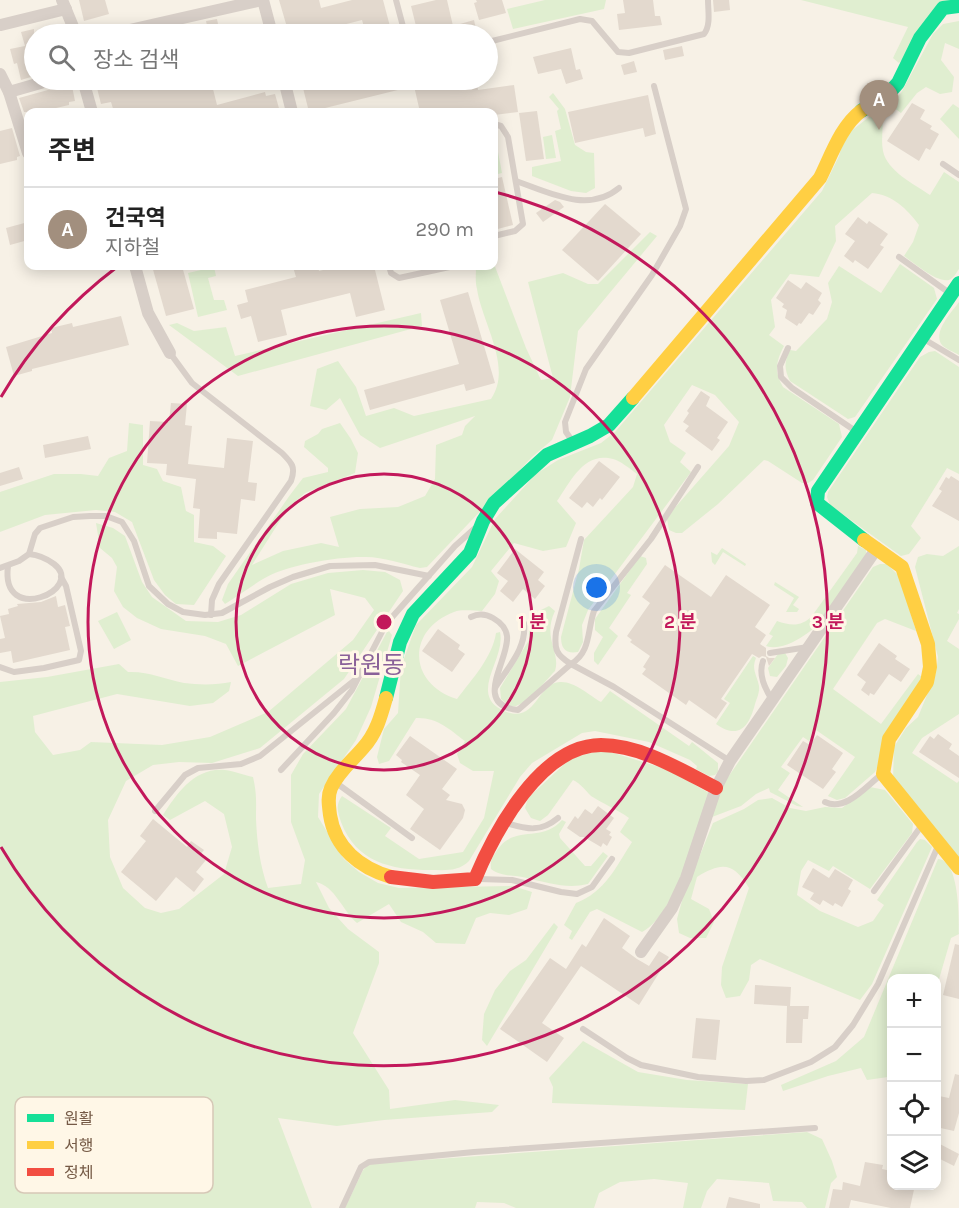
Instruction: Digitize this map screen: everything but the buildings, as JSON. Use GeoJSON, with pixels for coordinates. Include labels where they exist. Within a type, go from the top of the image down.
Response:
{"type":"FeatureCollection","features":[{"type":"Feature","properties":{"kind":"street"},"geometry":{"type":"LineString","coordinates":[[156,24],[262,0],[269,24]]}},
{"type":"Feature","properties":{"kind":"street"},"geometry":{"type":"LineString","coordinates":[[0,25],[64,5],[72,24]]}},
{"type":"Feature","properties":{"kind":"street"},"geometry":{"type":"LineString","coordinates":[[716,788],[681,770],[618,747],[598,744],[576,749],[552,763],[531,785],[481,863],[476,879],[458,882],[422,882],[391,877],[366,868],[348,854],[333,830],[329,793],[334,782],[365,748],[375,730],[395,658],[408,622],[470,553],[483,520],[494,503],[547,455],[609,425],[820,178],[853,117],[889,93],[898,83],[920,38],[943,8],[959,6]]}},
{"type":"Feature","properties":{"kind":"street"},"geometry":{"type":"LineString","coordinates":[[0,74],[9,92],[24,140]]}},
{"type":"Feature","properties":{"kind":"street"},"geometry":{"type":"LineString","coordinates":[[9,92],[24,88]]}},
{"type":"Feature","properties":{"kind":"street"},"geometry":{"type":"LineString","coordinates":[[86,90],[91,108]]}},
{"type":"Feature","properties":{"kind":"street"},"geometry":{"type":"LineString","coordinates":[[286,90],[291,108]]}},
{"type":"Feature","properties":{"kind":"street"},"geometry":{"type":"LineString","coordinates":[[136,270],[148,313],[170,353]]}},
{"type":"Feature","properties":{"kind":"street"},"geometry":{"type":"LineString","coordinates":[[955,289],[818,491],[818,503],[829,514],[902,567],[928,644],[930,667],[927,682],[890,739],[883,774],[959,868]]}},
{"type":"Feature","properties":{"kind":"street"},"geometry":{"type":"LineString","coordinates":[[641,952],[672,908],[687,878],[716,788],[730,761],[877,548]]}},
{"type":"Feature","properties":{"kind":"lane"},"geometry":{"type":"LineString","coordinates":[[396,0],[402,24]]}},
{"type":"Feature","properties":{"kind":"lane"},"geometry":{"type":"LineString","coordinates":[[498,40],[580,19],[592,21],[618,52],[629,53],[704,34],[709,21],[708,0]]}},
{"type":"Feature","properties":{"kind":"lane"},"geometry":{"type":"LineString","coordinates":[[573,442],[566,432],[565,422],[586,369],[652,275],[680,226],[686,209],[654,86]]}},
{"type":"Feature","properties":{"kind":"lane"},"geometry":{"type":"LineString","coordinates":[[498,125],[508,137],[523,224],[515,231],[498,235]]}},
{"type":"Feature","properties":{"kind":"lane"},"geometry":{"type":"LineString","coordinates":[[943,164],[959,175]]}},
{"type":"Feature","properties":{"kind":"lane"},"geometry":{"type":"LineString","coordinates":[[516,181],[578,200],[596,200],[611,194],[618,188]]}},
{"type":"Feature","properties":{"kind":"lane"},"geometry":{"type":"LineString","coordinates":[[899,257],[955,289]]}},
{"type":"Feature","properties":{"kind":"lane"},"geometry":{"type":"LineString","coordinates":[[390,270],[399,278],[436,270]]}},
{"type":"Feature","properties":{"kind":"lane"},"geometry":{"type":"LineString","coordinates":[[922,338],[959,360]]}},
{"type":"Feature","properties":{"kind":"lane"},"geometry":{"type":"LineString","coordinates":[[788,348],[780,366],[781,378],[857,432]]}},
{"type":"Feature","properties":{"kind":"lane"},"geometry":{"type":"LineString","coordinates":[[170,353],[192,383],[282,453],[292,463],[294,471],[291,481],[219,585],[212,600],[211,615]]}},
{"type":"Feature","properties":{"kind":"lane"},"geometry":{"type":"LineString","coordinates":[[471,617],[477,614],[488,615],[499,621],[505,628],[508,638],[495,678],[496,698],[505,707],[518,710],[584,652],[594,612],[651,539],[698,467]]}},
{"type":"Feature","properties":{"kind":"lane"},"geometry":{"type":"LineString","coordinates":[[28,554],[35,534],[40,528],[73,517],[106,516],[122,522],[142,561],[148,586],[168,604],[183,612],[211,615],[222,613],[293,577],[330,566],[375,565],[429,576]]}},
{"type":"Feature","properties":{"kind":"lane"},"geometry":{"type":"LineString","coordinates":[[282,770],[352,690],[386,624],[455,546],[483,520]]}},
{"type":"Feature","properties":{"kind":"lane"},"geometry":{"type":"LineString","coordinates":[[581,539],[556,632],[555,645],[561,658],[614,687],[730,761]]}},
{"type":"Feature","properties":{"kind":"lane"},"geometry":{"type":"LineString","coordinates":[[0,568],[28,554],[38,555],[59,567],[66,586],[81,651],[79,660],[44,668],[14,672],[0,667]]}},
{"type":"Feature","properties":{"kind":"lane"},"geometry":{"type":"LineString","coordinates":[[8,566],[4,581],[7,591],[12,596],[30,597],[49,593],[58,586],[61,577]]}},
{"type":"Feature","properties":{"kind":"lane"},"geometry":{"type":"LineString","coordinates":[[495,688],[522,646],[525,635],[524,623]]}},
{"type":"Feature","properties":{"kind":"lane"},"geometry":{"type":"LineString","coordinates":[[770,653],[809,647]]}},
{"type":"Feature","properties":{"kind":"lane"},"geometry":{"type":"LineString","coordinates":[[763,661],[761,674],[772,700]]}},
{"type":"Feature","properties":{"kind":"lane"},"geometry":{"type":"LineString","coordinates":[[155,811],[185,775],[198,768],[241,764],[260,756],[359,677]]}},
{"type":"Feature","properties":{"kind":"lane"},"geometry":{"type":"LineString","coordinates":[[825,802],[838,805],[845,803],[883,774]]}},
{"type":"Feature","properties":{"kind":"lane"},"geometry":{"type":"LineString","coordinates":[[334,782],[412,838]]}},
{"type":"Feature","properties":{"kind":"lane"},"geometry":{"type":"LineString","coordinates":[[505,823],[523,828],[538,828],[548,826],[558,818]]}},
{"type":"Feature","properties":{"kind":"lane"},"geometry":{"type":"LineString","coordinates":[[874,891],[922,824]]}},
{"type":"Feature","properties":{"kind":"lane"},"geometry":{"type":"LineString","coordinates":[[583,1029],[641,1065],[699,1077],[746,1081],[764,1080],[811,1062],[835,1047],[853,1025],[878,984],[939,843]]}},
{"type":"Feature","properties":{"kind":"lane"},"geometry":{"type":"LineString","coordinates":[[476,879],[512,880],[577,894],[592,887],[612,859]]}},
{"type":"Feature","properties":{"kind":"lane"},"geometry":{"type":"LineString","coordinates":[[342,1208],[361,1167],[369,1162],[474,1152],[815,1128]]}},
{"type":"Feature","properties":{"kind":"green space"},"geometry":{"type":"Polygon","coordinates":[[[545,0],[606,0],[604,9],[513,29],[507,9],[545,0]]]}},
{"type":"Feature","properties":{"kind":"green space"},"geometry":{"type":"Polygon","coordinates":[[[801,0],[959,0],[899,63],[893,58],[908,27],[801,0]]]}},
{"type":"Feature","properties":{"kind":"green space"},"geometry":{"type":"Polygon","coordinates":[[[959,21],[959,49],[945,43],[941,60],[954,77],[952,92],[940,94],[926,87],[917,93],[901,113],[889,104],[901,93],[933,34],[943,24],[959,21]]]}},
{"type":"Feature","properties":{"kind":"green space"},"geometry":{"type":"Polygon","coordinates":[[[553,93],[565,109],[575,145],[586,152],[594,153],[595,188],[586,193],[571,191],[532,176],[532,167],[561,161],[555,131],[561,129],[557,111],[559,109],[549,97],[553,93]]]}},
{"type":"Feature","properties":{"kind":"green space"},"geometry":{"type":"Polygon","coordinates":[[[953,104],[959,108],[959,139],[940,119],[953,104]]]}},
{"type":"Feature","properties":{"kind":"green space"},"geometry":{"type":"Polygon","coordinates":[[[879,109],[882,119],[883,151],[895,171],[930,195],[944,172],[959,182],[959,269],[952,278],[944,280],[926,272],[904,256],[913,242],[919,225],[899,204],[880,194],[872,193],[835,226],[836,241],[819,277],[790,274],[771,300],[775,327],[769,335],[784,346],[777,366],[783,387],[839,424],[842,437],[813,480],[802,483],[764,460],[718,504],[682,533],[669,530],[667,519],[672,511],[729,446],[739,422],[715,395],[692,385],[664,425],[670,442],[686,453],[680,462],[691,472],[588,610],[582,625],[583,642],[578,652],[565,650],[561,637],[579,569],[584,540],[633,487],[637,474],[613,459],[594,459],[586,464],[573,477],[557,501],[576,523],[566,547],[543,551],[514,543],[491,571],[499,581],[495,594],[482,611],[457,611],[438,620],[427,631],[421,643],[419,657],[422,670],[429,682],[441,692],[457,699],[481,668],[496,633],[500,632],[501,640],[488,684],[488,692],[491,701],[500,709],[515,714],[523,713],[546,689],[560,682],[576,686],[601,702],[610,691],[689,746],[692,742],[718,763],[718,772],[709,776],[696,769],[697,766],[690,760],[649,742],[595,731],[582,733],[532,763],[520,777],[465,865],[456,869],[416,870],[389,865],[365,855],[348,836],[341,822],[338,806],[342,796],[391,828],[385,836],[419,859],[463,852],[484,818],[494,771],[473,771],[460,763],[457,754],[465,741],[442,725],[430,719],[416,718],[389,761],[379,764],[377,757],[384,729],[398,713],[401,667],[416,625],[472,567],[495,519],[536,474],[558,460],[601,443],[615,432],[822,191],[839,156],[845,136],[879,109]]]}},
{"type":"Feature","properties":{"kind":"green space"},"geometry":{"type":"Polygon","coordinates":[[[552,135],[556,158],[546,159],[543,137],[552,135]]]}},
{"type":"Feature","properties":{"kind":"green space"},"geometry":{"type":"Polygon","coordinates":[[[498,152],[502,173],[498,174],[498,152]]]}},
{"type":"Feature","properties":{"kind":"green space"},"geometry":{"type":"Polygon","coordinates":[[[650,232],[657,236],[578,331],[570,397],[552,440],[532,457],[427,567],[420,568],[373,557],[313,562],[273,574],[225,604],[222,600],[228,584],[303,478],[328,472],[328,468],[304,447],[305,441],[322,429],[340,423],[358,453],[355,473],[305,493],[288,508],[252,565],[283,551],[321,543],[339,547],[330,517],[360,509],[398,507],[425,496],[435,479],[436,445],[462,435],[465,426],[475,416],[380,448],[360,435],[340,398],[326,410],[310,406],[317,369],[338,361],[356,387],[366,416],[394,408],[414,416],[491,399],[497,386],[498,359],[476,286],[476,270],[496,270],[526,348],[541,380],[553,378],[528,282],[563,273],[588,284],[598,284],[650,232]]]}},
{"type":"Feature","properties":{"kind":"green space"},"geometry":{"type":"Polygon","coordinates":[[[900,264],[934,288],[937,299],[855,417],[848,419],[790,381],[786,369],[787,358],[790,350],[796,351],[827,319],[832,302],[828,283],[839,266],[881,293],[900,264]]]}},
{"type":"Feature","properties":{"kind":"green space"},"geometry":{"type":"Polygon","coordinates":[[[215,270],[216,276],[208,278],[214,300],[224,300],[227,310],[198,317],[188,273],[215,270]]]}},
{"type":"Feature","properties":{"kind":"green space"},"geometry":{"type":"Polygon","coordinates":[[[959,302],[959,355],[942,345],[939,334],[944,322],[959,302]]]}},
{"type":"Feature","properties":{"kind":"green space"},"geometry":{"type":"Polygon","coordinates":[[[421,313],[422,326],[238,376],[169,325],[177,323],[194,331],[226,327],[235,356],[421,313]]]}},
{"type":"Feature","properties":{"kind":"green space"},"geometry":{"type":"Polygon","coordinates":[[[935,351],[959,367],[959,474],[947,468],[911,526],[921,538],[909,554],[901,556],[830,505],[827,497],[828,492],[920,357],[935,351]]]}},
{"type":"Feature","properties":{"kind":"green space"},"geometry":{"type":"Polygon","coordinates":[[[129,423],[143,425],[143,465],[157,469],[163,481],[181,487],[186,511],[194,515],[194,542],[213,546],[226,556],[194,605],[176,604],[165,595],[154,580],[132,522],[115,512],[96,510],[45,515],[0,532],[0,492],[54,474],[98,476],[109,458],[127,451],[129,423]]]}},
{"type":"Feature","properties":{"kind":"green space"},"geometry":{"type":"Polygon","coordinates":[[[96,523],[113,528],[125,536],[142,582],[152,597],[186,621],[218,622],[241,615],[291,584],[328,573],[363,570],[385,572],[400,580],[403,591],[344,679],[260,748],[212,763],[179,762],[153,765],[126,781],[108,820],[110,857],[123,888],[145,908],[161,913],[179,909],[224,874],[232,847],[224,814],[205,801],[170,820],[163,815],[188,783],[214,770],[253,777],[258,846],[268,888],[301,884],[305,860],[291,822],[291,775],[303,754],[346,709],[388,630],[392,635],[371,707],[356,740],[319,794],[318,817],[344,859],[359,872],[378,883],[399,888],[513,886],[532,892],[527,909],[509,915],[490,913],[476,918],[465,944],[436,943],[423,932],[401,922],[389,904],[357,923],[328,888],[316,882],[329,908],[348,929],[379,952],[379,963],[353,1033],[389,1090],[390,1109],[455,1100],[499,1105],[492,1112],[337,1126],[278,1118],[312,1208],[0,1208],[0,682],[47,677],[119,664],[128,672],[149,674],[184,683],[231,682],[229,691],[213,703],[190,706],[117,694],[33,716],[35,732],[53,755],[80,750],[91,742],[162,745],[210,737],[268,712],[353,640],[374,610],[365,598],[330,589],[335,615],[238,666],[226,644],[205,636],[161,629],[137,618],[123,607],[114,591],[117,567],[112,558],[100,548],[96,523]]]}},
{"type":"Feature","properties":{"kind":"green space"},"geometry":{"type":"Polygon","coordinates":[[[858,546],[866,550],[866,554],[821,622],[788,644],[766,646],[773,636],[769,634],[777,621],[796,624],[812,616],[857,553],[858,546]]]}},
{"type":"Feature","properties":{"kind":"green space"},"geometry":{"type":"Polygon","coordinates":[[[959,546],[959,609],[957,613],[959,619],[947,641],[959,649],[959,714],[922,738],[912,753],[957,783],[959,781],[959,859],[893,779],[894,747],[906,728],[918,717],[936,673],[938,657],[915,567],[918,557],[927,554],[943,556],[959,546]]]}},
{"type":"Feature","properties":{"kind":"green space"},"geometry":{"type":"Polygon","coordinates":[[[722,548],[746,564],[745,566],[723,552],[715,565],[712,562],[711,552],[717,555],[722,548]]]}},
{"type":"Feature","properties":{"kind":"green space"},"geometry":{"type":"Polygon","coordinates":[[[640,556],[646,558],[647,564],[627,593],[631,595],[609,628],[618,636],[598,665],[594,661],[594,653],[603,637],[595,630],[595,619],[640,556]]]}},
{"type":"Feature","properties":{"kind":"green space"},"geometry":{"type":"Polygon","coordinates":[[[887,564],[899,576],[916,631],[885,619],[877,623],[833,689],[881,724],[918,674],[922,677],[875,772],[845,798],[837,800],[828,796],[855,757],[816,730],[809,741],[803,737],[781,767],[790,773],[778,790],[803,807],[770,792],[769,788],[756,794],[741,806],[712,817],[717,797],[724,783],[873,567],[887,564]]]}},
{"type":"Feature","properties":{"kind":"green space"},"geometry":{"type":"Polygon","coordinates":[[[775,582],[799,597],[793,605],[799,609],[797,612],[786,612],[794,598],[774,585],[775,582]]]}},
{"type":"Feature","properties":{"kind":"green space"},"geometry":{"type":"Polygon","coordinates":[[[549,606],[555,611],[550,629],[556,657],[555,671],[523,703],[510,707],[501,699],[500,688],[529,640],[529,628],[541,610],[549,606]]]}},
{"type":"Feature","properties":{"kind":"green space"},"geometry":{"type":"Polygon","coordinates":[[[117,612],[131,640],[114,649],[98,621],[117,612]]]}},
{"type":"Feature","properties":{"kind":"green space"},"geometry":{"type":"Polygon","coordinates":[[[785,653],[788,658],[786,666],[777,677],[770,676],[768,668],[778,654],[785,653]]]}},
{"type":"Feature","properties":{"kind":"green space"},"geometry":{"type":"Polygon","coordinates":[[[753,656],[756,658],[754,669],[759,688],[753,712],[742,729],[731,731],[724,729],[716,724],[730,703],[724,699],[753,656]]]}},
{"type":"Feature","properties":{"kind":"green space"},"geometry":{"type":"Polygon","coordinates":[[[604,750],[669,770],[709,793],[684,870],[665,908],[654,923],[642,932],[597,909],[590,912],[572,940],[569,938],[572,931],[564,925],[576,903],[595,892],[609,878],[632,842],[620,832],[629,818],[591,796],[573,780],[548,815],[540,821],[531,818],[525,808],[528,798],[571,758],[604,750]]]}},
{"type":"Feature","properties":{"kind":"green space"},"geometry":{"type":"Polygon","coordinates":[[[870,787],[885,790],[913,824],[912,833],[870,889],[833,866],[829,871],[808,860],[801,871],[797,895],[820,911],[858,927],[873,921],[884,905],[877,900],[917,842],[920,839],[925,840],[932,847],[872,984],[860,1000],[760,959],[751,965],[749,980],[740,996],[726,998],[721,985],[722,967],[749,888],[738,873],[732,869],[720,867],[713,869],[697,877],[691,899],[709,909],[714,922],[706,938],[690,938],[679,933],[677,919],[683,897],[713,823],[758,800],[772,798],[790,808],[806,811],[825,807],[842,808],[870,787]]]}},
{"type":"Feature","properties":{"kind":"green space"},"geometry":{"type":"Polygon","coordinates":[[[562,820],[566,822],[559,834],[560,838],[585,866],[591,866],[603,852],[608,856],[588,884],[558,885],[504,875],[491,869],[492,858],[503,843],[519,835],[545,831],[562,820]]]}},
{"type":"Feature","properties":{"kind":"green space"},"geometry":{"type":"Polygon","coordinates":[[[938,859],[945,862],[954,878],[958,902],[959,934],[951,938],[940,974],[890,974],[938,859]]]}},
{"type":"Feature","properties":{"kind":"green space"},"geometry":{"type":"Polygon","coordinates":[[[554,923],[558,927],[487,1046],[482,1040],[484,1014],[495,990],[510,971],[526,960],[554,923]]]}},
{"type":"Feature","properties":{"kind":"green space"},"geometry":{"type":"Polygon","coordinates":[[[887,982],[887,1077],[867,1080],[861,1068],[783,1091],[781,1085],[836,1061],[864,1037],[887,982]]]}},
{"type":"Feature","properties":{"kind":"green space"},"geometry":{"type":"Polygon","coordinates":[[[583,1041],[638,1072],[687,1080],[748,1084],[745,1110],[552,1103],[553,1087],[549,1078],[583,1041]]]}},
{"type":"Feature","properties":{"kind":"green space"},"geometry":{"type":"Polygon","coordinates":[[[807,1132],[822,1139],[837,1177],[831,1183],[825,1208],[807,1208],[802,1202],[773,1201],[769,1183],[717,1179],[707,1191],[701,1208],[683,1208],[688,1183],[654,1179],[620,1182],[599,1193],[594,1208],[516,1208],[504,1203],[477,1202],[475,1208],[345,1208],[363,1170],[369,1164],[807,1132]]]}},
{"type":"Feature","properties":{"kind":"traffic: fast"},"geometry":{"type":"LineString","coordinates":[[861,111],[889,93],[898,83],[920,38],[943,8],[959,6]]}},
{"type":"Feature","properties":{"kind":"traffic: fast"},"geometry":{"type":"LineString","coordinates":[[864,540],[817,503],[818,491],[959,283]]}},
{"type":"Feature","properties":{"kind":"traffic: fast"},"geometry":{"type":"LineString","coordinates":[[386,698],[400,642],[413,614],[470,553],[483,521],[494,503],[547,455],[609,425],[633,398]]}},
{"type":"Feature","properties":{"kind":"traffic: slow"},"geometry":{"type":"LineString","coordinates":[[633,398],[820,178],[842,133],[861,111]]}},
{"type":"Feature","properties":{"kind":"traffic: slow"},"geometry":{"type":"LineString","coordinates":[[864,540],[902,567],[928,644],[930,667],[927,682],[889,739],[883,774],[959,868]]}},
{"type":"Feature","properties":{"kind":"traffic: slow"},"geometry":{"type":"LineString","coordinates":[[386,698],[375,731],[337,777],[330,791],[329,802],[333,827],[343,847],[359,862],[391,877]]}},
{"type":"Feature","properties":{"kind":"traffic: jam"},"geometry":{"type":"LineString","coordinates":[[391,877],[433,882],[475,879],[495,838],[523,794],[559,759],[579,749],[601,745],[631,749],[675,766],[716,788]]}},
{"type":"Feature","properties":{"kind":"place","name":"건국역"},"geometry":{"type":"Point","coordinates":[879,130]}},
{"type":"Feature","properties":{"kind":"district","name":"락원동"},"geometry":{"type":"Point","coordinates":[371,665]}}]}
